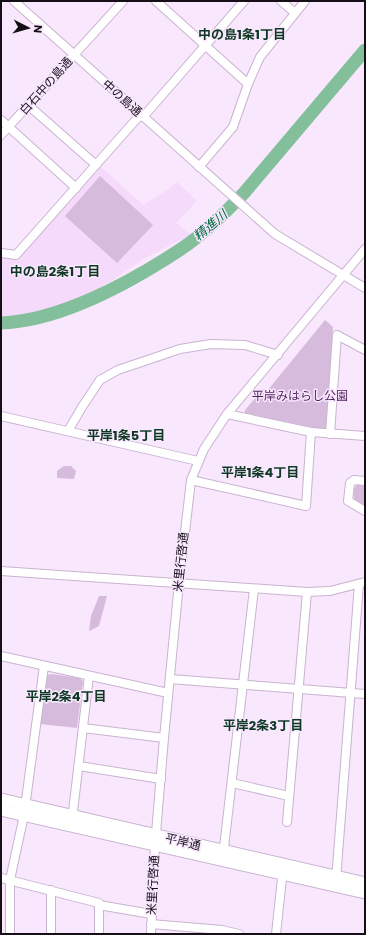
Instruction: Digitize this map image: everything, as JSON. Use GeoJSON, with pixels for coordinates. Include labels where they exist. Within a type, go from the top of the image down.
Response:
{"type":"FeatureCollection","features":[{"type":"Feature","properties":{"kind":"highway","name":"平岸通"},"geometry":{"type":"LineString","coordinates":[[1,799],[25,810],[283,870],[336,881],[365,883]]}},
{"type":"Feature","properties":{"kind":"highway","name":"平岸通"},"geometry":{"type":"LineString","coordinates":[[1,810],[25,810]]}},
{"type":"Feature","properties":{"kind":"highway","name":"平岸通"},"geometry":{"type":"LineString","coordinates":[[336,881],[365,893]]}},
{"type":"Feature","properties":{"kind":"street","name":"中の島通"},"geometry":{"type":"LineString","coordinates":[[14,1],[275,234],[344,275]]}},
{"type":"Feature","properties":{"kind":"street","name":"白石中の島通"},"geometry":{"type":"LineString","coordinates":[[1,135],[123,1]]}},
{"type":"Feature","properties":{"kind":"street"},"geometry":{"type":"LineString","coordinates":[[156,1],[248,84]]}},
{"type":"Feature","properties":{"kind":"street"},"geometry":{"type":"LineString","coordinates":[[1,253],[16,255],[244,1]]}},
{"type":"Feature","properties":{"kind":"street"},"geometry":{"type":"LineString","coordinates":[[281,1],[295,13]]}},
{"type":"Feature","properties":{"kind":"street"},"geometry":{"type":"LineString","coordinates":[[199,167],[233,127],[248,84],[260,57],[305,1]]}},
{"type":"Feature","properties":{"kind":"street"},"geometry":{"type":"LineString","coordinates":[[28,105],[96,165]]}},
{"type":"Feature","properties":{"kind":"street"},"geometry":{"type":"LineString","coordinates":[[1,120],[76,188]]}},
{"type":"Feature","properties":{"kind":"street","name":"米里行啓通"},"geometry":{"type":"LineString","coordinates":[[151,934],[155,840],[179,583],[191,480],[198,461],[210,439],[227,414],[278,355],[365,249]]}},
{"type":"Feature","properties":{"kind":"street"},"geometry":{"type":"LineString","coordinates":[[344,275],[365,288]]}},
{"type":"Feature","properties":{"kind":"street"},"geometry":{"type":"LineString","coordinates":[[330,434],[337,335],[365,350]]}},
{"type":"Feature","properties":{"kind":"street"},"geometry":{"type":"LineString","coordinates":[[68,431],[100,380],[118,370],[180,349],[211,344],[245,345],[278,355]]}},
{"type":"Feature","properties":{"kind":"street"},"geometry":{"type":"LineString","coordinates":[[227,414],[311,432],[365,436]]}},
{"type":"Feature","properties":{"kind":"street"},"geometry":{"type":"LineString","coordinates":[[1,416],[198,461]]}},
{"type":"Feature","properties":{"kind":"street"},"geometry":{"type":"LineString","coordinates":[[191,480],[306,506],[311,432]]}},
{"type":"Feature","properties":{"kind":"street"},"geometry":{"type":"LineString","coordinates":[[365,481],[354,480],[350,483],[348,501],[365,511]]}},
{"type":"Feature","properties":{"kind":"street"},"geometry":{"type":"LineString","coordinates":[[1,571],[307,592],[330,591],[362,583],[350,693],[336,881]]}},
{"type":"Feature","properties":{"kind":"street"},"geometry":{"type":"LineString","coordinates":[[223,856],[254,589]]}},
{"type":"Feature","properties":{"kind":"street"},"geometry":{"type":"LineString","coordinates":[[287,822],[300,688],[307,592]]}},
{"type":"Feature","properties":{"kind":"street"},"geometry":{"type":"LineString","coordinates":[[1,656],[168,693]]}},
{"type":"Feature","properties":{"kind":"street"},"geometry":{"type":"LineString","coordinates":[[10,934],[10,880],[25,810],[44,666]]}},
{"type":"Feature","properties":{"kind":"street"},"geometry":{"type":"LineString","coordinates":[[72,821],[89,676]]}},
{"type":"Feature","properties":{"kind":"street"},"geometry":{"type":"LineString","coordinates":[[170,679],[365,694]]}},
{"type":"Feature","properties":{"kind":"street"},"geometry":{"type":"LineString","coordinates":[[83,728],[164,738]]}},
{"type":"Feature","properties":{"kind":"street"},"geometry":{"type":"LineString","coordinates":[[79,766],[161,779]]}},
{"type":"Feature","properties":{"kind":"street"},"geometry":{"type":"LineString","coordinates":[[232,783],[289,796]]}},
{"type":"Feature","properties":{"kind":"street"},"geometry":{"type":"LineString","coordinates":[[276,934],[283,870]]}},
{"type":"Feature","properties":{"kind":"street"},"geometry":{"type":"LineString","coordinates":[[1,878],[99,903],[99,905],[151,914]]}},
{"type":"Feature","properties":{"kind":"street"},"geometry":{"type":"LineString","coordinates":[[51,890],[51,934]]}},
{"type":"Feature","properties":{"kind":"street"},"geometry":{"type":"LineString","coordinates":[[99,905],[99,934]]}},
{"type":"Feature","properties":{"kind":"street"},"geometry":{"type":"LineString","coordinates":[[151,924],[239,934]]}},
{"type":"Feature","properties":{"kind":"shaded area"},"geometry":{"type":"Polygon","coordinates":[[[101,167],[143,205],[169,189],[177,182],[197,201],[176,223],[191,235],[143,259],[110,282],[69,304],[31,317],[1,319],[1,258],[17,259],[101,167]]]}},
{"type":"Feature","properties":{"kind":"green space"},"geometry":{"type":"Polygon","coordinates":[[[100,176],[153,225],[117,263],[65,216],[100,176]]]}},
{"type":"Feature","properties":{"kind":"green space","name":"平岸みはらし公園"},"geometry":{"type":"Polygon","coordinates":[[[325,320],[333,327],[326,430],[245,413],[245,410],[263,389],[267,391],[325,320]]]}},
{"type":"Feature","properties":{"kind":"green space"},"geometry":{"type":"Polygon","coordinates":[[[64,466],[71,466],[76,471],[74,479],[57,478],[57,471],[64,466]]]}},
{"type":"Feature","properties":{"kind":"green space"},"geometry":{"type":"Polygon","coordinates":[[[357,485],[365,485],[365,507],[354,500],[354,488],[357,485]]]}},
{"type":"Feature","properties":{"kind":"green space"},"geometry":{"type":"Polygon","coordinates":[[[99,596],[107,596],[99,626],[89,631],[91,616],[99,596]]]}},
{"type":"Feature","properties":{"kind":"green space"},"geometry":{"type":"Polygon","coordinates":[[[52,674],[79,678],[83,681],[77,728],[40,724],[46,675],[52,674]]]}},
{"type":"Feature","properties":{"kind":"waterway","name":"精進川"},"geometry":{"type":"LineString","coordinates":[[1,323],[23,321],[70,308],[138,275],[195,239],[244,193],[365,50]]}},
{"type":"Feature","properties":{"kind":"district","name":"中の島1条1丁目"},"geometry":{"type":"Point","coordinates":[242,34]}},
{"type":"Feature","properties":{"kind":"district","name":"中の島2条1丁目"},"geometry":{"type":"Point","coordinates":[55,271]}},
{"type":"Feature","properties":{"kind":"district","name":"平岸1条5丁目"},"geometry":{"type":"Point","coordinates":[126,435]}},
{"type":"Feature","properties":{"kind":"district","name":"平岸1条4丁目"},"geometry":{"type":"Point","coordinates":[260,472]}},
{"type":"Feature","properties":{"kind":"district","name":"平岸2条4丁目"},"geometry":{"type":"Point","coordinates":[66,696]}},
{"type":"Feature","properties":{"kind":"district","name":"平岸2条3丁目"},"geometry":{"type":"Point","coordinates":[263,725]}}]}
